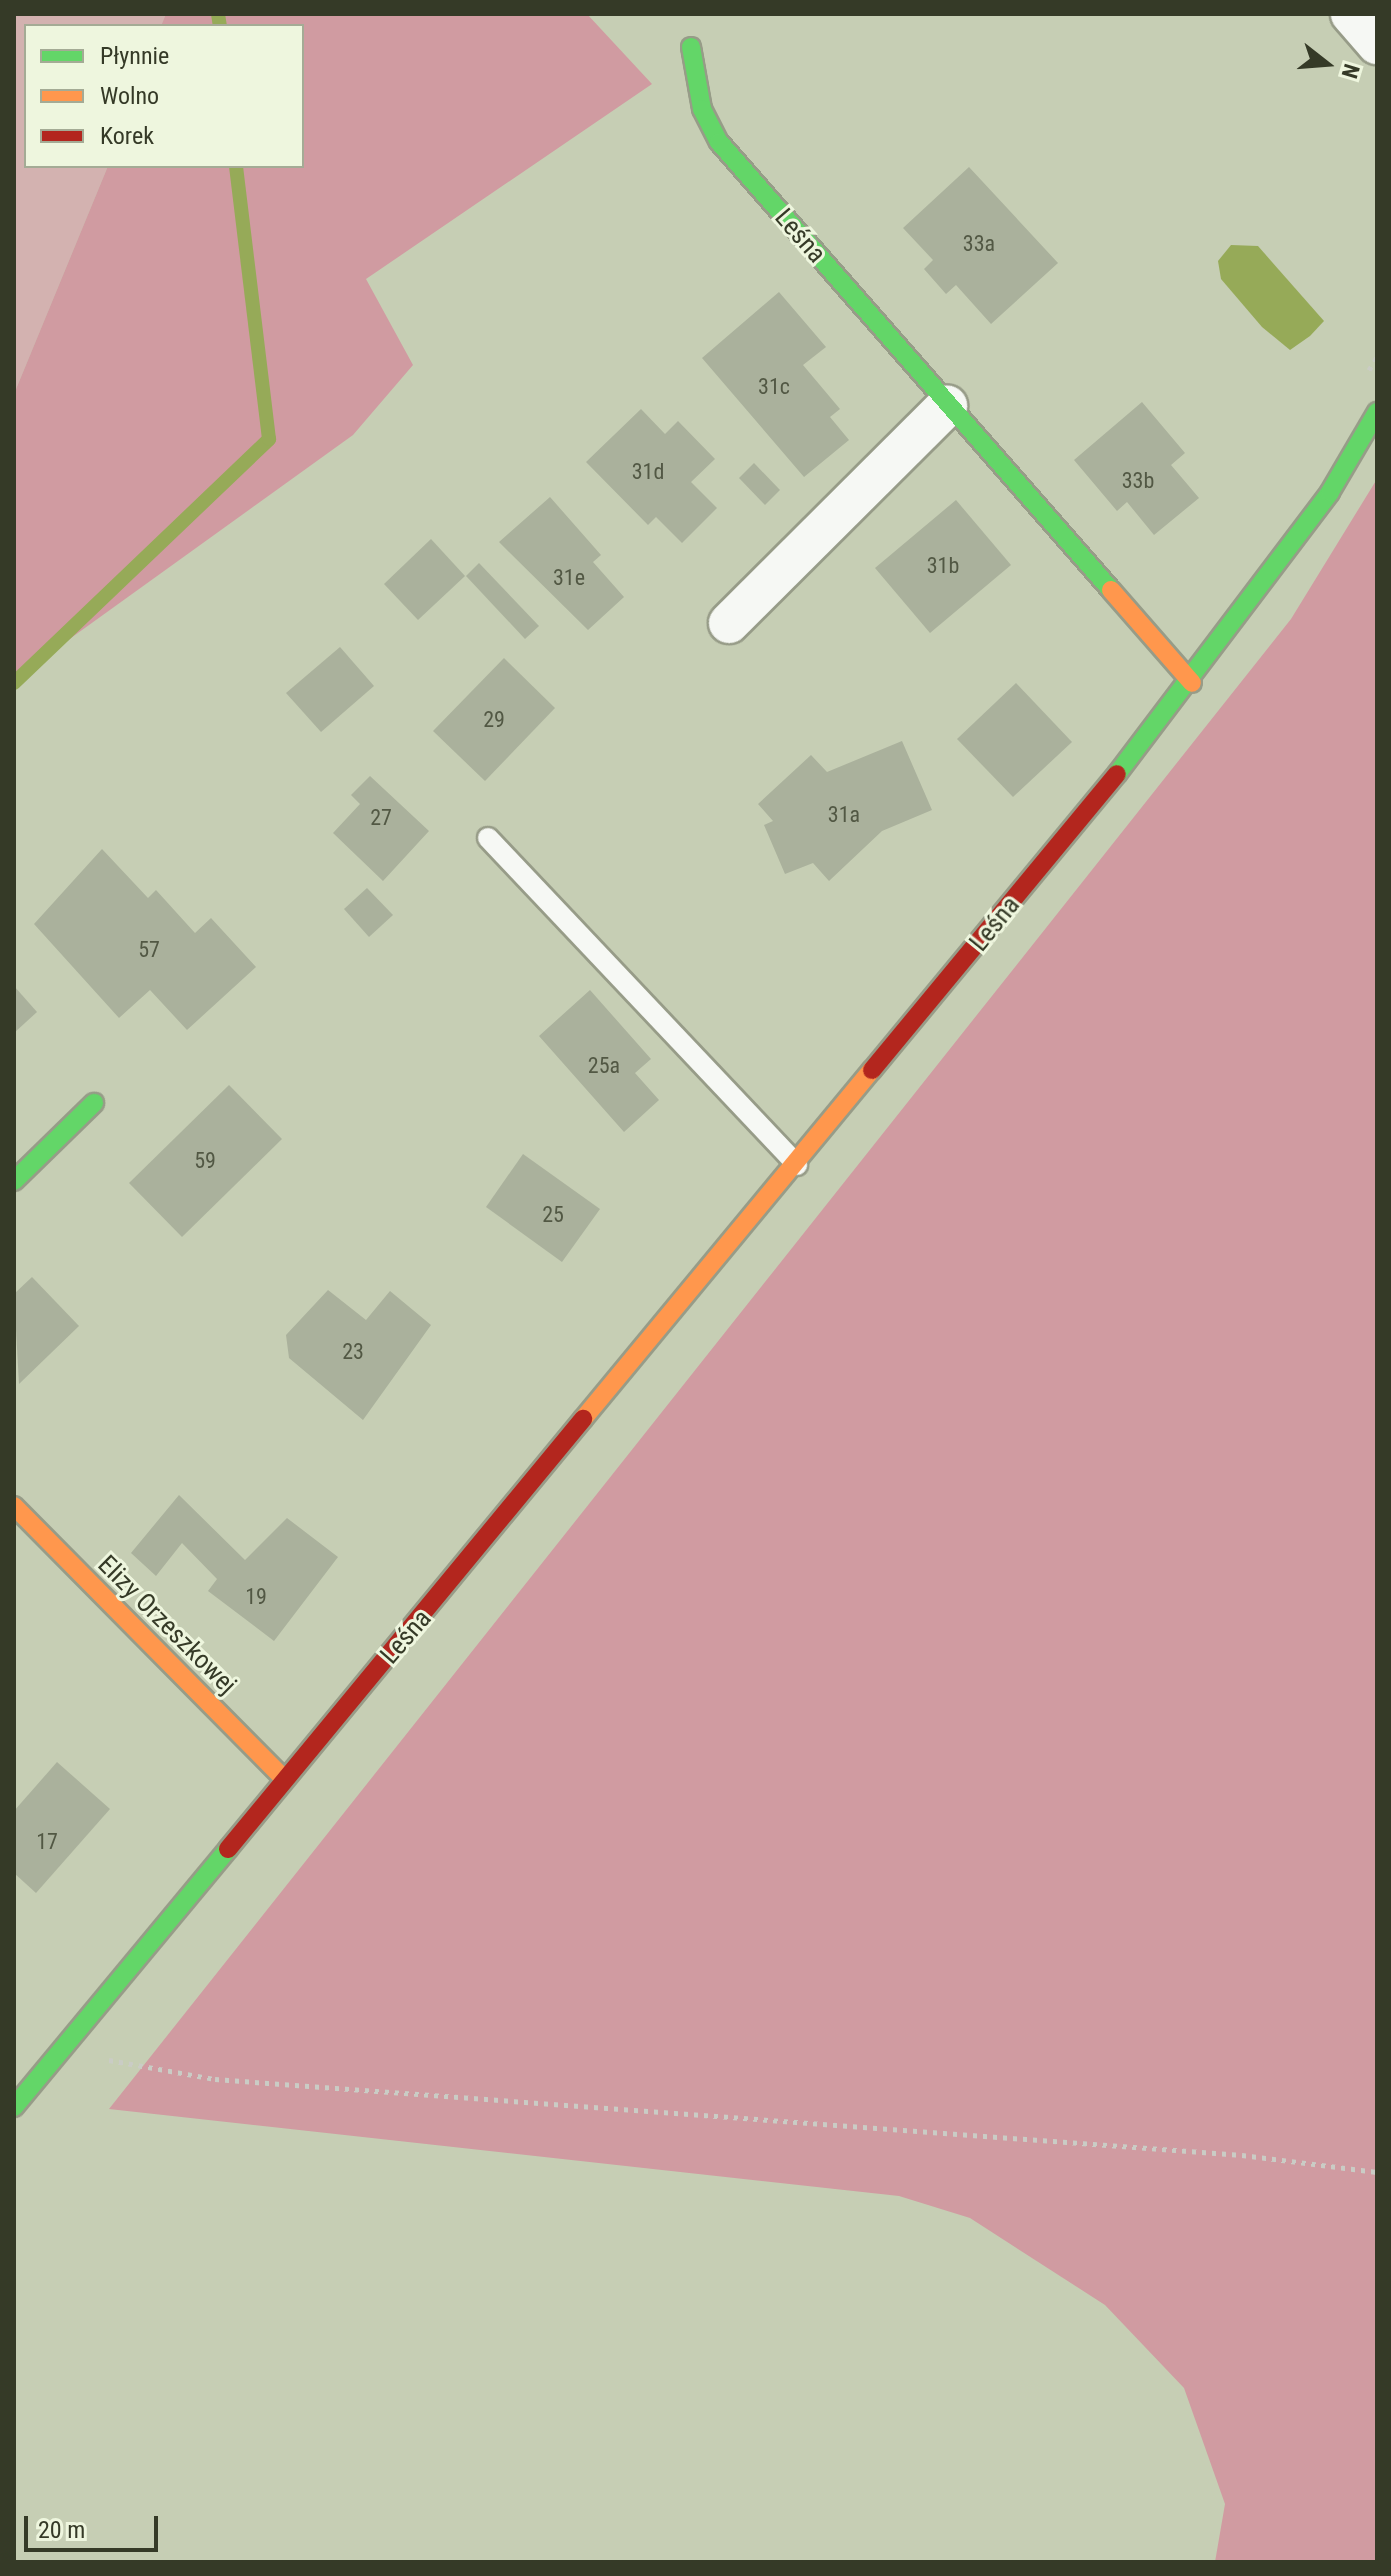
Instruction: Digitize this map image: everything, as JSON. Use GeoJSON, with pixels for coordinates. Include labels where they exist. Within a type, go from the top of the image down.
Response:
{"type":"FeatureCollection","features":[{"type":"Feature","properties":{"kind":"street"},"geometry":{"type":"LineString","coordinates":[[1351,14],[1377,44]]}},
{"type":"Feature","properties":{"kind":"street","name":"Leśna"},"geometry":{"type":"LineString","coordinates":[[691,47],[702,109],[719,142],[1192,683]]}},
{"type":"Feature","properties":{"kind":"street"},"geometry":{"type":"LineString","coordinates":[[729,623],[947,406]]}},
{"type":"Feature","properties":{"kind":"street","name":"Leśna"},"geometry":{"type":"LineString","coordinates":[[14,2107],[797,1165],[1192,683],[1330,492],[1377,412]]}},
{"type":"Feature","properties":{"kind":"street"},"geometry":{"type":"LineString","coordinates":[[14,1181],[94,1103]]}},
{"type":"Feature","properties":{"kind":"street","name":"Elizy Orzeszkowej"},"geometry":{"type":"LineString","coordinates":[[14,1506],[284,1779]]}},
{"type":"Feature","properties":{"kind":"lane"},"geometry":{"type":"LineString","coordinates":[[488,838],[797,1165]]}},
{"type":"Feature","properties":{"kind":"path"},"geometry":{"type":"LineString","coordinates":[[61,2051],[215,2079],[1242,2155],[1377,2172]]}},
{"type":"Feature","properties":{"kind":"shaded area"},"geometry":{"type":"Polygon","coordinates":[[[14,14],[166,14],[162,24],[24,24],[24,168],[107,168],[14,394],[14,14]]]}},
{"type":"Feature","properties":{"kind":"shaded area"},"geometry":{"type":"Polygon","coordinates":[[[166,14],[587,14],[652,84],[366,279],[413,365],[353,435],[14,679],[14,394],[107,168],[304,168],[304,24],[162,24],[166,14]]]}},
{"type":"Feature","properties":{"kind":"shaded area"},"geometry":{"type":"Polygon","coordinates":[[[1231,245],[1258,246],[1324,321],[1310,336],[1290,350],[1262,327],[1221,279],[1218,261],[1231,245]]]}},
{"type":"Feature","properties":{"kind":"shaded area"},"geometry":{"type":"Polygon","coordinates":[[[1377,479],[1377,2562],[1215,2562],[1225,2504],[1184,2388],[1105,2305],[970,2218],[899,2196],[109,2109],[1291,619],[1377,479]]]}},
{"type":"Feature","properties":{"kind":"building"},"geometry":{"type":"Polygon","coordinates":[[[969,167],[1058,263],[991,324],[956,285],[946,294],[924,269],[933,260],[903,228],[969,167]]]}},
{"type":"Feature","properties":{"kind":"building"},"geometry":{"type":"Polygon","coordinates":[[[779,292],[826,347],[803,365],[840,409],[830,417],[849,440],[804,477],[702,358],[779,292]]]}},
{"type":"Feature","properties":{"kind":"building"},"geometry":{"type":"Polygon","coordinates":[[[1142,402],[1185,453],[1171,465],[1199,498],[1154,535],[1127,502],[1117,511],[1074,460],[1142,402]]]}},
{"type":"Feature","properties":{"kind":"building"},"geometry":{"type":"Polygon","coordinates":[[[641,409],[665,434],[678,421],[715,459],[691,482],[717,508],[682,543],[656,517],[648,525],[586,462],[641,409]]]}},
{"type":"Feature","properties":{"kind":"building"},"geometry":{"type":"Polygon","coordinates":[[[754,463],[780,490],[765,505],[739,478],[754,463]]]}},
{"type":"Feature","properties":{"kind":"building"},"geometry":{"type":"Polygon","coordinates":[[[550,497],[601,555],[593,562],[624,597],[588,630],[499,542],[550,497]]]}},
{"type":"Feature","properties":{"kind":"building"},"geometry":{"type":"Polygon","coordinates":[[[956,500],[1011,565],[930,633],[875,568],[956,500]]]}},
{"type":"Feature","properties":{"kind":"building"},"geometry":{"type":"Polygon","coordinates":[[[431,539],[465,576],[418,620],[384,584],[431,539]]]}},
{"type":"Feature","properties":{"kind":"building"},"geometry":{"type":"Polygon","coordinates":[[[479,563],[539,626],[525,639],[466,576],[479,563]]]}},
{"type":"Feature","properties":{"kind":"building"},"geometry":{"type":"Polygon","coordinates":[[[340,647],[374,686],[321,732],[286,693],[340,647]]]}},
{"type":"Feature","properties":{"kind":"building"},"geometry":{"type":"Polygon","coordinates":[[[504,658],[555,708],[485,781],[433,731],[504,658]]]}},
{"type":"Feature","properties":{"kind":"building"},"geometry":{"type":"Polygon","coordinates":[[[1016,683],[1072,742],[1013,797],[957,739],[1016,683]]]}},
{"type":"Feature","properties":{"kind":"building"},"geometry":{"type":"Polygon","coordinates":[[[902,741],[932,810],[882,831],[829,881],[813,863],[785,874],[764,825],[773,821],[758,804],[811,755],[827,772],[902,741]]]}},
{"type":"Feature","properties":{"kind":"building"},"geometry":{"type":"Polygon","coordinates":[[[370,776],[429,831],[383,881],[333,833],[360,804],[351,795],[370,776]]]}},
{"type":"Feature","properties":{"kind":"building"},"geometry":{"type":"Polygon","coordinates":[[[102,849],[148,898],[156,890],[195,933],[211,918],[256,967],[187,1030],[150,990],[119,1018],[34,924],[102,849]]]}},
{"type":"Feature","properties":{"kind":"building"},"geometry":{"type":"Polygon","coordinates":[[[367,888],[393,915],[369,937],[344,909],[367,888]]]}},
{"type":"Feature","properties":{"kind":"building"},"geometry":{"type":"Polygon","coordinates":[[[14,986],[37,1012],[14,1033],[14,986]]]}},
{"type":"Feature","properties":{"kind":"building"},"geometry":{"type":"Polygon","coordinates":[[[590,990],[651,1059],[635,1073],[659,1100],[624,1132],[539,1036],[590,990]]]}},
{"type":"Feature","properties":{"kind":"building"},"geometry":{"type":"Polygon","coordinates":[[[229,1085],[282,1139],[182,1237],[129,1183],[229,1085]]]}},
{"type":"Feature","properties":{"kind":"building"},"geometry":{"type":"Polygon","coordinates":[[[523,1154],[600,1209],[562,1262],[486,1207],[523,1154]]]}},
{"type":"Feature","properties":{"kind":"building"},"geometry":{"type":"Polygon","coordinates":[[[32,1277],[79,1326],[19,1384],[14,1294],[32,1277]]]}},
{"type":"Feature","properties":{"kind":"building"},"geometry":{"type":"Polygon","coordinates":[[[328,1290],[366,1320],[390,1291],[431,1325],[363,1420],[289,1358],[286,1335],[328,1290]]]}},
{"type":"Feature","properties":{"kind":"building"},"geometry":{"type":"Polygon","coordinates":[[[179,1495],[245,1560],[287,1518],[338,1557],[274,1641],[208,1591],[217,1579],[182,1543],[156,1576],[131,1553],[179,1495]]]}},
{"type":"Feature","properties":{"kind":"building"},"geometry":{"type":"Polygon","coordinates":[[[57,1762],[110,1809],[36,1893],[14,1873],[14,1811],[57,1762]]]}},
{"type":"Feature","properties":{"kind":"waterway"},"geometry":{"type":"LineString","coordinates":[[218,14],[220,24]]}},
{"type":"Feature","properties":{"kind":"waterway"},"geometry":{"type":"LineString","coordinates":[[14,683],[269,439],[236,168]]}},
{"type":"Feature","properties":{"kind":"traffic: fast"},"geometry":{"type":"LineString","coordinates":[[691,47],[702,109],[719,142],[1111,590]]}},
{"type":"Feature","properties":{"kind":"traffic: fast"},"geometry":{"type":"LineString","coordinates":[[1117,774],[1330,492],[1377,412]]}},
{"type":"Feature","properties":{"kind":"traffic: fast"},"geometry":{"type":"LineString","coordinates":[[14,1181],[94,1103]]}},
{"type":"Feature","properties":{"kind":"traffic: fast"},"geometry":{"type":"LineString","coordinates":[[14,2107],[228,1849]]}},
{"type":"Feature","properties":{"kind":"traffic: slow"},"geometry":{"type":"LineString","coordinates":[[1111,590],[1192,683]]}},
{"type":"Feature","properties":{"kind":"traffic: slow"},"geometry":{"type":"LineString","coordinates":[[583,1419],[872,1070]]}},
{"type":"Feature","properties":{"kind":"traffic: slow"},"geometry":{"type":"LineString","coordinates":[[14,1506],[284,1779]]}},
{"type":"Feature","properties":{"kind":"traffic: jam"},"geometry":{"type":"LineString","coordinates":[[872,1070],[1117,774]]}},
{"type":"Feature","properties":{"kind":"traffic: jam"},"geometry":{"type":"LineString","coordinates":[[228,1849],[583,1419]]}}]}
